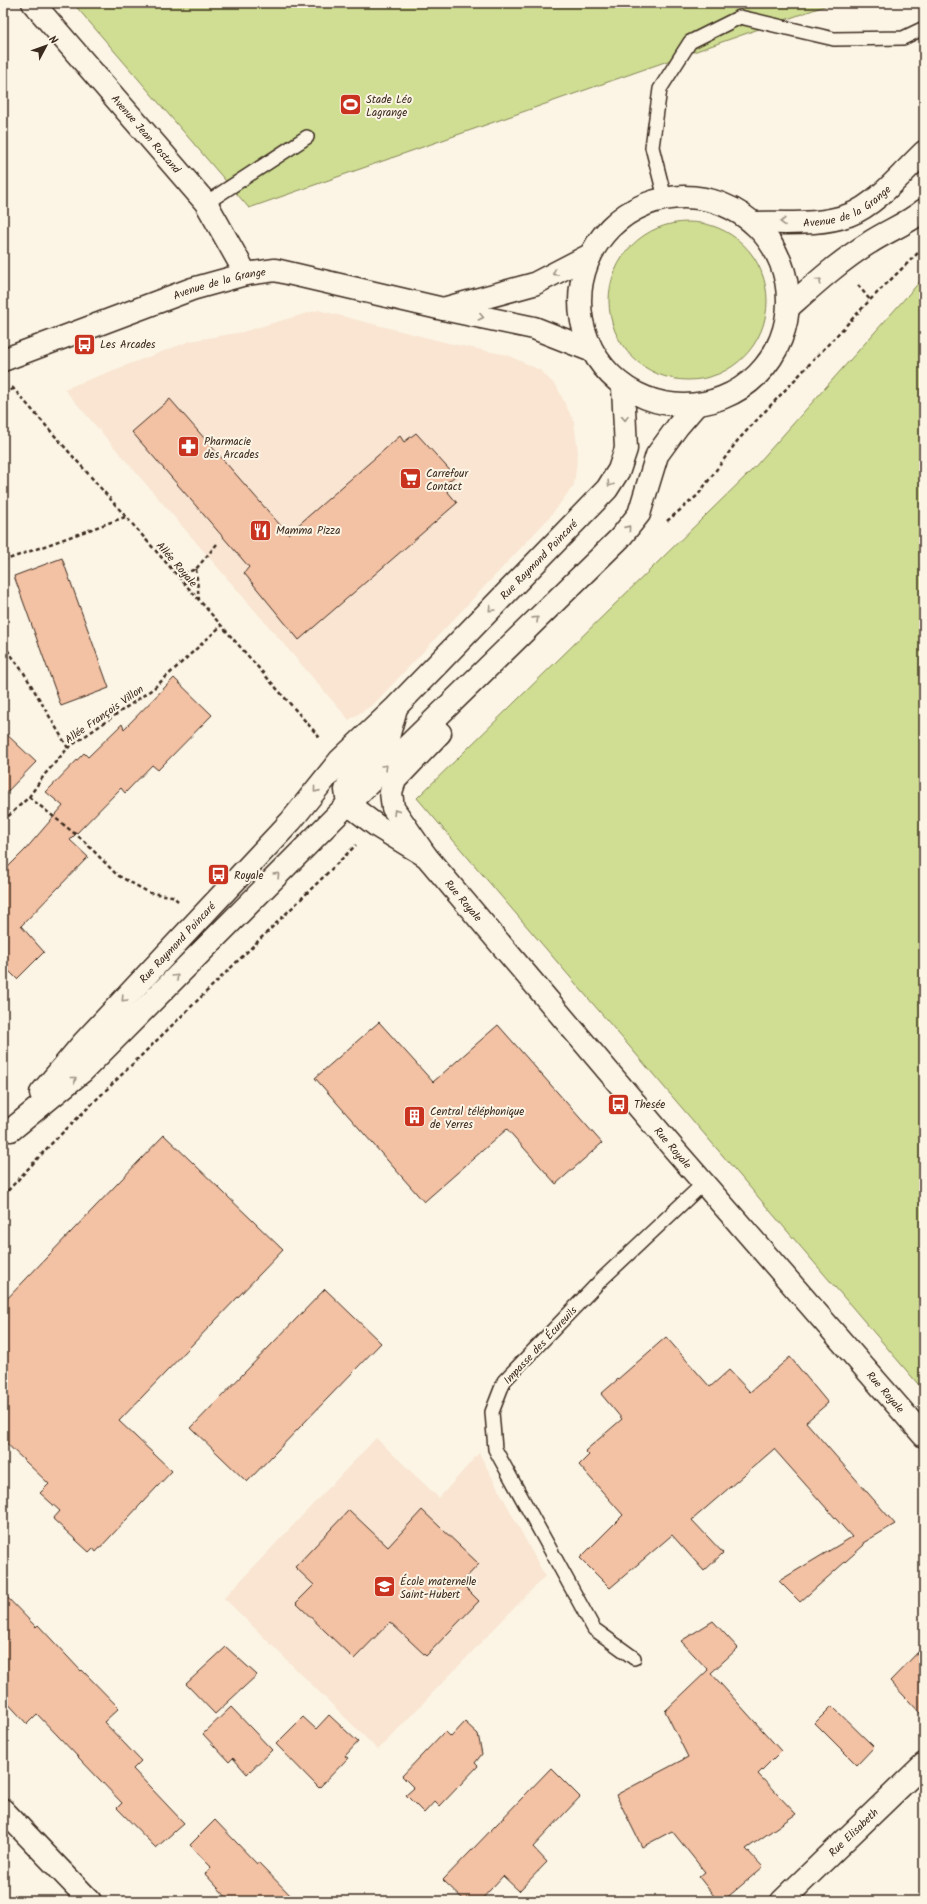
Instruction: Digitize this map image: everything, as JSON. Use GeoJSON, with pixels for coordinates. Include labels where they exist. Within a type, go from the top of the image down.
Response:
{"type":"FeatureCollection","features":[{"type":"Feature","properties":{"kind":"main road","name":"Avenue Jean Rostand"},"geometry":{"type":"LineString","coordinates":[[33,3],[206,203],[246,274]]}},
{"type":"Feature","properties":{"kind":"main road","name":"Avenue de la Grange"},"geometry":{"type":"LineString","coordinates":[[754,223],[819,222],[849,215],[870,203],[924,152]]}},
{"type":"Feature","properties":{"kind":"main road"},"geometry":{"type":"LineString","coordinates":[[698,197],[732,206],[754,223],[772,245],[784,273],[790,306],[784,334],[770,359],[751,381],[723,398],[696,405],[670,406],[647,400],[623,387],[606,370],[590,350],[580,315],[579,285],[590,255],[607,229],[633,210],[665,198],[698,197]]}},
{"type":"Feature","properties":{"kind":"main road"},"geometry":{"type":"LineString","coordinates":[[790,306],[838,264],[869,242],[914,218],[924,210]]}},
{"type":"Feature","properties":{"kind":"main road","name":"Avenue de la Grange"},"geometry":{"type":"LineString","coordinates":[[443,309],[534,284],[590,255]]}},
{"type":"Feature","properties":{"kind":"main road","name":"Avenue de la Grange"},"geometry":{"type":"LineString","coordinates":[[3,360],[192,289],[246,274],[275,270],[443,309],[534,328],[590,350]]}},
{"type":"Feature","properties":{"kind":"main road","name":"Rue Raymond Poincaré"},"geometry":{"type":"LineString","coordinates":[[7,1134],[83,1043],[291,821],[340,760],[396,707],[607,489],[619,470],[626,449],[623,387]]}},
{"type":"Feature","properties":{"kind":"main road","name":"Rue Raymond Poincaré"},"geometry":{"type":"LineString","coordinates":[[7,1134],[83,1071],[348,804],[620,538],[639,514],[657,455],[678,426],[696,405]]}},
{"type":"Feature","properties":{"kind":"main road","name":"Rue Raymond Poincaré"},"geometry":{"type":"LineString","coordinates":[[426,856],[393,808],[391,792],[396,780],[482,689],[498,656]]}},
{"type":"Feature","properties":{"kind":"main road","name":"Rue Raymond Poincaré"},"geometry":{"type":"LineString","coordinates":[[348,804],[346,790],[352,775],[387,741],[396,707]]}},
{"type":"Feature","properties":{"kind":"main road"},"geometry":{"type":"LineString","coordinates":[[348,804],[377,826],[426,856]]}},
{"type":"Feature","properties":{"kind":"main road","name":"Rue Royale"},"geometry":{"type":"LineString","coordinates":[[426,856],[623,1090],[924,1436]]}},
{"type":"Feature","properties":{"kind":"main road","name":"Rue Elisabeth"},"geometry":{"type":"LineString","coordinates":[[782,1901],[924,1764]]}},
{"type":"Feature","properties":{"kind":"main road"},"geometry":{"type":"LineString","coordinates":[[3,1810],[90,1901]]}},
{"type":"Feature","properties":{"kind":"lane"},"geometry":{"type":"LineString","coordinates":[[665,198],[652,147],[660,89],[690,42],[740,17],[834,40],[903,38],[924,28]]}},
{"type":"Feature","properties":{"kind":"lane"},"geometry":{"type":"LineString","coordinates":[[206,203],[307,136]]}},
{"type":"Feature","properties":{"kind":"lane","name":"Impasse des Écureuils"},"geometry":{"type":"LineString","coordinates":[[634,1658],[594,1629],[495,1449],[492,1412],[504,1381],[602,1279],[704,1183]]}},
{"type":"Feature","properties":{"kind":"path","name":"Allée Royale"},"geometry":{"type":"LineString","coordinates":[[8,383],[340,760]]}},
{"type":"Feature","properties":{"kind":"path"},"geometry":{"type":"LineString","coordinates":[[3,393],[14,389]]}},
{"type":"Feature","properties":{"kind":"path"},"geometry":{"type":"LineString","coordinates":[[3,561],[125,517]]}},
{"type":"Feature","properties":{"kind":"path"},"geometry":{"type":"LineString","coordinates":[[177,576],[196,569],[216,544]]}},
{"type":"Feature","properties":{"kind":"path"},"geometry":{"type":"LineString","coordinates":[[196,569],[199,600]]}},
{"type":"Feature","properties":{"kind":"path","name":"Allée François Villon"},"geometry":{"type":"LineString","coordinates":[[3,821],[30,797],[45,774],[68,748],[154,688],[221,626]]}},
{"type":"Feature","properties":{"kind":"path"},"geometry":{"type":"LineString","coordinates":[[3,644],[24,674],[68,748]]}},
{"type":"Feature","properties":{"kind":"path"},"geometry":{"type":"LineString","coordinates":[[30,797],[84,841],[117,875],[150,893],[172,896],[178,901]]}},
{"type":"Feature","properties":{"kind":"path"},"geometry":{"type":"LineString","coordinates":[[3,1196],[50,1145],[334,865]]}},
{"type":"Feature","properties":{"kind":"shaded area"},"geometry":{"type":"Polygon","coordinates":[[[318,310],[448,343],[507,355],[540,370],[557,387],[574,422],[578,452],[574,485],[549,518],[374,704],[349,720],[64,389],[190,341],[242,332],[318,310]]]}},
{"type":"Feature","properties":{"kind":"shaded area","name":"École maternelle Saint-Hubert"},"geometry":{"type":"Polygon","coordinates":[[[376,1438],[439,1498],[479,1453],[545,1576],[378,1750],[224,1598],[376,1438]]]}},
{"type":"Feature","properties":{"kind":"green space","name":"Stade Léo Lagrange"},"geometry":{"type":"Polygon","coordinates":[[[73,3],[833,3],[249,208],[73,3]]]}},
{"type":"Feature","properties":{"kind":"green space"},"geometry":{"type":"Polygon","coordinates":[[[688,222],[718,228],[732,235],[744,245],[754,257],[761,271],[767,301],[761,331],[754,345],[744,357],[732,367],[718,374],[688,380],[658,374],[644,367],[632,357],[622,345],[615,331],[609,301],[615,271],[622,257],[632,245],[644,235],[658,228],[688,222]]]}},
{"type":"Feature","properties":{"kind":"green space"},"geometry":{"type":"Polygon","coordinates":[[[924,277],[924,1391],[417,798],[752,470],[924,277]]]}},
{"type":"Feature","properties":{"kind":"building"},"geometry":{"type":"Polygon","coordinates":[[[170,399],[288,534],[400,436],[404,442],[416,433],[455,476],[443,486],[457,503],[299,640],[244,573],[249,567],[132,432],[170,399]]]}},
{"type":"Feature","properties":{"kind":"building"},"geometry":{"type":"Polygon","coordinates":[[[62,558],[109,688],[61,706],[14,576],[62,558]]]}},
{"type":"Feature","properties":{"kind":"building"},"geometry":{"type":"Polygon","coordinates":[[[174,678],[212,715],[158,770],[152,765],[125,793],[121,788],[70,840],[88,857],[21,926],[44,952],[17,979],[3,965],[3,872],[25,850],[63,806],[46,792],[84,753],[88,757],[122,724],[124,729],[174,678]]]}},
{"type":"Feature","properties":{"kind":"building"},"geometry":{"type":"Polygon","coordinates":[[[3,731],[36,762],[3,796],[3,731]]]}},
{"type":"Feature","properties":{"kind":"building","name":"Central téléphonique de Yerres"},"geometry":{"type":"Polygon","coordinates":[[[379,1022],[433,1082],[498,1025],[602,1143],[556,1184],[507,1129],[424,1202],[315,1078],[379,1022]]]}},
{"type":"Feature","properties":{"kind":"building"},"geometry":{"type":"Polygon","coordinates":[[[164,1135],[283,1250],[119,1421],[172,1471],[96,1552],[93,1548],[89,1552],[53,1519],[60,1511],[40,1493],[49,1484],[3,1440],[3,1303],[164,1135]]]}},
{"type":"Feature","properties":{"kind":"building"},"geometry":{"type":"Polygon","coordinates":[[[325,1289],[381,1343],[247,1482],[191,1428],[325,1289]]]}},
{"type":"Feature","properties":{"kind":"building"},"geometry":{"type":"Polygon","coordinates":[[[666,1337],[710,1387],[729,1370],[750,1392],[790,1357],[828,1403],[806,1422],[895,1524],[863,1543],[864,1545],[800,1602],[779,1581],[852,1537],[774,1449],[692,1520],[723,1553],[704,1571],[672,1535],[610,1588],[580,1558],[623,1515],[579,1465],[589,1455],[585,1451],[622,1419],[601,1394],[666,1337]]]}},
{"type":"Feature","properties":{"kind":"building","name":"École maternelle Saint-Hubert"},"geometry":{"type":"Polygon","coordinates":[[[349,1510],[388,1547],[422,1510],[479,1564],[461,1583],[479,1601],[426,1656],[390,1622],[354,1659],[296,1603],[314,1585],[295,1567],[349,1510]]]}},
{"type":"Feature","properties":{"kind":"building"},"geometry":{"type":"Polygon","coordinates":[[[3,1593],[36,1627],[38,1625],[81,1671],[82,1670],[119,1708],[104,1722],[141,1761],[133,1769],[184,1823],[156,1848],[117,1808],[122,1803],[37,1714],[27,1724],[3,1698],[3,1593]]]}},
{"type":"Feature","properties":{"kind":"building"},"geometry":{"type":"Polygon","coordinates":[[[713,1621],[738,1648],[711,1673],[781,1751],[758,1774],[796,1814],[746,1849],[763,1867],[723,1901],[718,1901],[699,1877],[705,1872],[672,1831],[642,1847],[616,1795],[688,1757],[665,1711],[708,1670],[681,1641],[713,1621]]]}},
{"type":"Feature","properties":{"kind":"building"},"geometry":{"type":"Polygon","coordinates":[[[924,1646],[924,1717],[890,1681],[924,1646]]]}},
{"type":"Feature","properties":{"kind":"building"},"geometry":{"type":"Polygon","coordinates":[[[226,1647],[257,1675],[215,1714],[186,1684],[226,1647]]]}},
{"type":"Feature","properties":{"kind":"building"},"geometry":{"type":"Polygon","coordinates":[[[832,1706],[874,1747],[857,1765],[815,1723],[832,1706]]]}},
{"type":"Feature","properties":{"kind":"building"},"geometry":{"type":"Polygon","coordinates":[[[231,1707],[272,1750],[247,1774],[233,1758],[229,1762],[203,1734],[231,1707]]]}},
{"type":"Feature","properties":{"kind":"building"},"geometry":{"type":"Polygon","coordinates":[[[329,1715],[358,1742],[345,1756],[348,1758],[319,1788],[276,1744],[303,1717],[316,1729],[329,1715]]]}},
{"type":"Feature","properties":{"kind":"building"},"geometry":{"type":"Polygon","coordinates":[[[465,1722],[478,1734],[482,1754],[475,1763],[478,1766],[440,1806],[435,1801],[424,1813],[406,1795],[414,1788],[402,1776],[445,1731],[451,1737],[465,1722]]]}},
{"type":"Feature","properties":{"kind":"building"},"geometry":{"type":"Polygon","coordinates":[[[551,1768],[580,1797],[533,1847],[547,1862],[519,1891],[503,1876],[480,1901],[465,1901],[443,1880],[551,1768]]]}},
{"type":"Feature","properties":{"kind":"building"},"geometry":{"type":"Polygon","coordinates":[[[215,1820],[257,1864],[258,1862],[296,1901],[230,1901],[205,1874],[211,1867],[190,1845],[215,1820]]]}},
{"type":"Feature","properties":{"kind":"place","name":"Stade Léo Lagrange"},"geometry":{"type":"Point","coordinates":[351,105]}},
{"type":"Feature","properties":{"kind":"place","name":"Les Arcades"},"geometry":{"type":"Point","coordinates":[84,344]}},
{"type":"Feature","properties":{"kind":"place","name":"Pharmacie des Arcades"},"geometry":{"type":"Point","coordinates":[189,447]}},
{"type":"Feature","properties":{"kind":"place","name":"Carrefour Contact"},"geometry":{"type":"Point","coordinates":[410,479]}},
{"type":"Feature","properties":{"kind":"place","name":"Mamma Pizza"},"geometry":{"type":"Point","coordinates":[260,530]}},
{"type":"Feature","properties":{"kind":"place","name":"Royale"},"geometry":{"type":"Point","coordinates":[219,875]}},
{"type":"Feature","properties":{"kind":"place","name":"Thesée"},"geometry":{"type":"Point","coordinates":[618,1104]}},
{"type":"Feature","properties":{"kind":"place","name":"Central téléphonique de Yerres"},"geometry":{"type":"Point","coordinates":[415,1117]}},
{"type":"Feature","properties":{"kind":"place","name":"École maternelle Saint-Hubert"},"geometry":{"type":"Point","coordinates":[384,1587]}}]}
